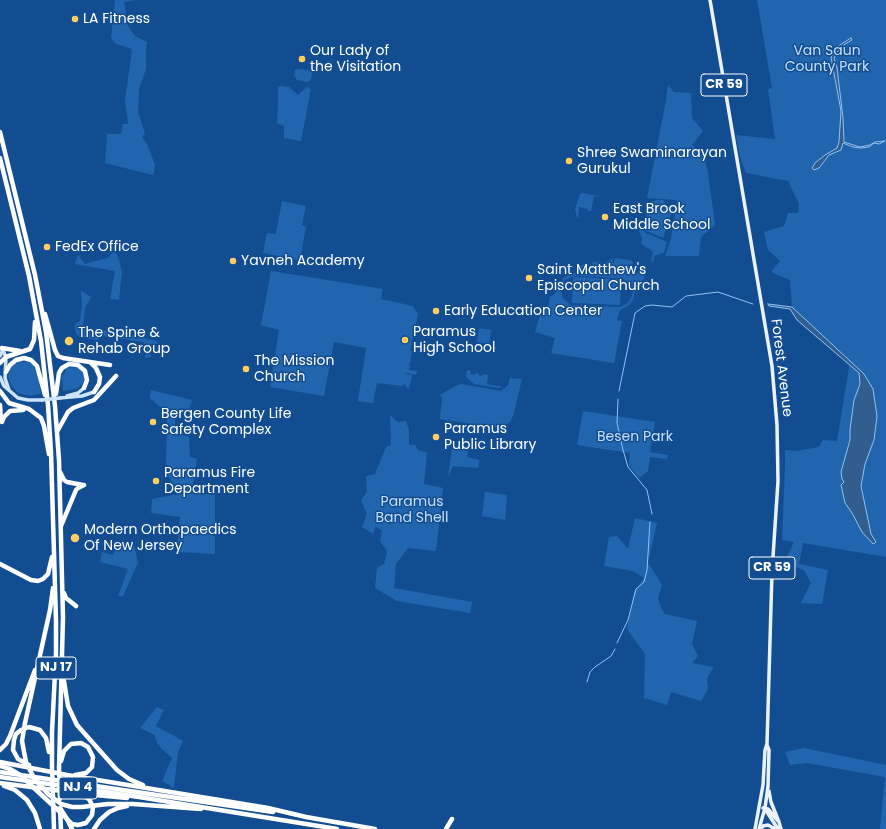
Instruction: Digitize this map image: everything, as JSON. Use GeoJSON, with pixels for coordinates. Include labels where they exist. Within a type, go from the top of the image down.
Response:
{"type":"FeatureCollection","features":[{"type":"Feature","properties":{"kind":"highway","name":"NJ 17"},"geometry":{"type":"LineString","coordinates":[[0,132],[41,303],[55,406],[59,470],[63,617],[59,768],[61,829]]}},
{"type":"Feature","properties":{"kind":"highway","name":"NJ 17"},"geometry":{"type":"LineString","coordinates":[[0,158],[36,310],[48,405],[52,468],[56,637],[52,732],[52,797],[54,829]]}},
{"type":"Feature","properties":{"kind":"highway"},"geometry":{"type":"LineString","coordinates":[[41,303],[57,354],[63,358],[110,365]]}},
{"type":"Feature","properties":{"kind":"highway"},"geometry":{"type":"LineString","coordinates":[[0,364],[6,357],[30,349],[34,342],[36,310]]}},
{"type":"Feature","properties":{"kind":"highway"},"geometry":{"type":"LineString","coordinates":[[1,348],[24,352]]}},
{"type":"Feature","properties":{"kind":"highway"},"geometry":{"type":"LineString","coordinates":[[6,372],[12,363],[18,359],[26,358],[32,361],[38,369],[48,405]]}},
{"type":"Feature","properties":{"kind":"highway"},"geometry":{"type":"LineString","coordinates":[[89,362],[96,368],[100,377],[99,384],[94,392]]}},
{"type":"Feature","properties":{"kind":"highway"},"geometry":{"type":"LineString","coordinates":[[55,406],[58,376],[66,365],[76,364],[84,369],[87,380],[84,388]]}},
{"type":"Feature","properties":{"kind":"highway"},"geometry":{"type":"LineString","coordinates":[[57,432],[68,412],[73,408],[94,400],[116,376]]}},
{"type":"Feature","properties":{"kind":"highway"},"geometry":{"type":"LineString","coordinates":[[0,392],[9,403],[32,411],[39,416],[44,424],[52,468]]}},
{"type":"Feature","properties":{"kind":"highway"},"geometry":{"type":"LineString","coordinates":[[0,404],[2,422],[5,415],[12,410],[32,411]]}},
{"type":"Feature","properties":{"kind":"highway"},"geometry":{"type":"LineString","coordinates":[[59,470],[62,477],[72,486],[73,498]]}},
{"type":"Feature","properties":{"kind":"highway"},"geometry":{"type":"LineString","coordinates":[[60,528],[78,488],[84,485],[67,482]]}},
{"type":"Feature","properties":{"kind":"highway"},"geometry":{"type":"LineString","coordinates":[[0,564],[31,580],[41,581],[49,572],[53,543]]}},
{"type":"Feature","properties":{"kind":"highway"},"geometry":{"type":"LineString","coordinates":[[54,569],[52,603],[24,723],[22,741],[26,762],[34,778],[48,794],[61,804],[72,807],[82,807],[108,804],[155,802]]}},
{"type":"Feature","properties":{"kind":"highway"},"geometry":{"type":"LineString","coordinates":[[62,586],[66,598],[76,606],[69,606],[63,617]]}},
{"type":"Feature","properties":{"kind":"highway"},"geometry":{"type":"LineString","coordinates":[[0,750],[10,736],[43,644]]}},
{"type":"Feature","properties":{"kind":"highway"},"geometry":{"type":"LineString","coordinates":[[62,657],[67,702],[77,725],[121,773],[137,783],[155,790]]}},
{"type":"Feature","properties":{"kind":"highway"},"geometry":{"type":"LineString","coordinates":[[36,768],[19,760],[13,750],[12,745],[15,737],[19,732],[26,728],[38,729],[45,736],[48,742],[52,767]]}},
{"type":"Feature","properties":{"kind":"highway"},"geometry":{"type":"LineString","coordinates":[[59,768],[64,751],[69,746],[74,743],[79,743],[88,747],[93,757],[93,763],[90,769],[82,774],[67,775]]}},
{"type":"Feature","properties":{"kind":"highway"},"geometry":{"type":"LineString","coordinates":[[0,762],[67,775],[268,808],[281,812]]}},
{"type":"Feature","properties":{"kind":"highway"},"geometry":{"type":"LineString","coordinates":[[0,766],[10,769],[22,777],[61,813],[72,829]]}},
{"type":"Feature","properties":{"kind":"highway","name":"NJ 4"},"geometry":{"type":"LineString","coordinates":[[0,772],[267,812],[281,812],[376,829]]}},
{"type":"Feature","properties":{"kind":"highway","name":"NJ 4"},"geometry":{"type":"LineString","coordinates":[[0,777],[155,802]]}},
{"type":"Feature","properties":{"kind":"highway"},"geometry":{"type":"LineString","coordinates":[[0,784],[155,802],[194,809],[213,809],[338,829]]}},
{"type":"Feature","properties":{"kind":"highway"},"geometry":{"type":"LineString","coordinates":[[0,784],[15,790],[27,800],[35,813],[40,829]]}},
{"type":"Feature","properties":{"kind":"highway"},"geometry":{"type":"LineString","coordinates":[[58,791],[88,798],[92,804],[93,813],[91,818],[86,823],[75,825],[67,819],[60,808]]}},
{"type":"Feature","properties":{"kind":"highway"},"geometry":{"type":"LineString","coordinates":[[94,829],[103,817],[115,809],[155,802]]}},
{"type":"Feature","properties":{"kind":"highway"},"geometry":{"type":"LineString","coordinates":[[446,829],[452,819],[452,829]]}},
{"type":"Feature","properties":{"kind":"main road","name":"Forest Avenue"},"geometry":{"type":"LineString","coordinates":[[710,0],[776,397],[778,481],[772,572],[767,744],[765,750],[760,807],[755,829]]}},
{"type":"Feature","properties":{"kind":"main road"},"geometry":{"type":"LineString","coordinates":[[0,356],[2,352],[1,348]]}},
{"type":"Feature","properties":{"kind":"main road"},"geometry":{"type":"LineString","coordinates":[[1,348],[6,357],[6,381],[9,391]]}},
{"type":"Feature","properties":{"kind":"main road"},"geometry":{"type":"LineString","coordinates":[[0,377],[3,384],[9,391],[20,399],[42,400],[82,396],[94,392]]}},
{"type":"Feature","properties":{"kind":"main road"},"geometry":{"type":"LineString","coordinates":[[60,398],[78,393],[84,388]]}},
{"type":"Feature","properties":{"kind":"main road","name":"Forest Avenue"},"geometry":{"type":"LineString","coordinates":[[760,829],[768,786],[769,750],[767,744]]}},
{"type":"Feature","properties":{"kind":"main road"},"geometry":{"type":"LineString","coordinates":[[768,786],[771,802],[781,829]]}},
{"type":"Feature","properties":{"kind":"main road"},"geometry":{"type":"LineString","coordinates":[[760,807],[768,809],[779,822]]}},
{"type":"Feature","properties":{"kind":"main road"},"geometry":{"type":"LineString","coordinates":[[765,808],[766,813],[774,822],[776,829]]}},
{"type":"Feature","properties":{"kind":"main road"},"geometry":{"type":"LineString","coordinates":[[760,829],[766,825],[776,829]]}},
{"type":"Feature","properties":{"kind":"green space"},"geometry":{"type":"Polygon","coordinates":[[[115,0],[136,0],[124,2],[128,26],[135,36],[147,42],[146,69],[139,89],[138,112],[145,134],[142,137],[147,144],[155,165],[153,175],[105,163],[107,134],[121,134],[123,124],[128,124],[125,101],[132,49],[116,44],[111,38],[115,0]]]}},
{"type":"Feature","properties":{"kind":"green space","name":"Van Saun County Park"},"geometry":{"type":"Polygon","coordinates":[[[757,0],[886,0],[886,557],[803,543],[799,564],[828,570],[822,604],[801,603],[811,583],[804,570],[784,563],[794,542],[782,540],[785,450],[796,451],[819,447],[823,440],[837,441],[850,361],[792,307],[790,280],[771,272],[780,261],[768,250],[764,232],[784,226],[788,213],[798,213],[799,204],[788,181],[746,173],[740,157],[736,135],[775,139],[768,89],[772,88],[757,0]]]}},
{"type":"Feature","properties":{"kind":"green space"},"geometry":{"type":"Polygon","coordinates":[[[295,70],[311,71],[311,79],[308,82],[297,80],[294,75],[295,70]]]}},
{"type":"Feature","properties":{"kind":"green space"},"geometry":{"type":"Polygon","coordinates":[[[668,85],[674,92],[691,93],[692,118],[703,131],[692,145],[699,150],[704,157],[708,173],[715,225],[701,237],[699,256],[665,256],[671,238],[677,200],[647,198],[668,85]]]}},
{"type":"Feature","properties":{"kind":"green space"},"geometry":{"type":"Polygon","coordinates":[[[278,86],[289,87],[298,95],[307,87],[311,89],[301,141],[284,138],[284,126],[277,123],[278,86]]]}},
{"type":"Feature","properties":{"kind":"green space"},"geometry":{"type":"Polygon","coordinates":[[[582,193],[599,197],[594,196],[591,211],[579,207],[577,218],[575,209],[580,194],[582,193]]]}},
{"type":"Feature","properties":{"kind":"green space"},"geometry":{"type":"Polygon","coordinates":[[[663,200],[672,212],[663,238],[644,230],[649,202],[663,200]]]}},
{"type":"Feature","properties":{"kind":"green space"},"geometry":{"type":"Polygon","coordinates":[[[282,201],[306,206],[302,225],[306,227],[300,260],[263,253],[267,233],[276,234],[282,201]]]}},
{"type":"Feature","properties":{"kind":"green space"},"geometry":{"type":"Polygon","coordinates":[[[641,229],[646,233],[667,242],[664,253],[654,256],[654,260],[651,263],[653,253],[641,243],[642,239],[639,230],[641,229]]]}},
{"type":"Feature","properties":{"kind":"green space"},"geometry":{"type":"Polygon","coordinates":[[[113,252],[117,254],[122,271],[119,300],[110,299],[115,271],[75,264],[78,255],[85,264],[108,258],[113,252]]]}},
{"type":"Feature","properties":{"kind":"green space"},"geometry":{"type":"Polygon","coordinates":[[[613,258],[612,268],[615,258],[630,260],[633,262],[631,268],[633,269],[633,272],[645,276],[638,292],[635,292],[633,300],[628,306],[620,310],[617,320],[622,321],[614,363],[551,353],[555,338],[535,332],[542,307],[548,308],[550,297],[558,290],[563,278],[572,273],[576,273],[576,270],[581,265],[590,265],[590,274],[618,275],[604,274],[604,270],[591,268],[592,262],[605,263],[613,258]],[[575,276],[565,280],[561,290],[563,298],[571,305],[620,307],[628,303],[633,291],[630,284],[622,278],[575,276]]]}},
{"type":"Feature","properties":{"kind":"green space"},"geometry":{"type":"Polygon","coordinates":[[[271,271],[383,289],[381,299],[413,306],[418,314],[410,351],[412,351],[410,363],[408,364],[410,365],[409,370],[417,371],[416,375],[406,373],[412,375],[409,389],[404,383],[403,386],[377,383],[373,403],[358,401],[366,348],[334,342],[324,396],[270,387],[279,330],[261,325],[271,271]]]}},
{"type":"Feature","properties":{"kind":"green space"},"geometry":{"type":"Polygon","coordinates":[[[573,277],[621,279],[620,305],[572,303],[573,277]]]}},
{"type":"Feature","properties":{"kind":"green space"},"geometry":{"type":"Polygon","coordinates":[[[81,291],[91,297],[85,308],[83,327],[91,331],[98,330],[123,333],[157,341],[158,344],[149,344],[151,357],[145,358],[146,345],[143,342],[103,336],[97,340],[81,338],[77,335],[75,324],[80,321],[82,306],[81,291]]]}},
{"type":"Feature","properties":{"kind":"green space"},"geometry":{"type":"Polygon","coordinates":[[[479,328],[491,330],[489,344],[477,342],[479,328]]]}},
{"type":"Feature","properties":{"kind":"green space"},"geometry":{"type":"Polygon","coordinates":[[[19,361],[29,362],[33,365],[38,376],[41,394],[29,396],[18,393],[11,385],[8,376],[12,366],[19,361]]]}},
{"type":"Feature","properties":{"kind":"green space"},"geometry":{"type":"Polygon","coordinates":[[[79,367],[84,371],[85,378],[82,384],[77,389],[63,391],[62,377],[67,368],[79,367]]]}},
{"type":"Feature","properties":{"kind":"green space"},"geometry":{"type":"Polygon","coordinates":[[[467,370],[471,371],[470,374],[475,375],[475,373],[479,374],[479,376],[482,376],[482,374],[488,375],[487,384],[502,387],[499,388],[474,384],[466,377],[467,370]]]}},
{"type":"Feature","properties":{"kind":"green space"},"geometry":{"type":"Polygon","coordinates":[[[510,378],[522,379],[513,416],[510,422],[506,425],[498,428],[440,419],[442,398],[440,395],[461,384],[501,391],[508,385],[510,378]]]}},
{"type":"Feature","properties":{"kind":"green space"},"geometry":{"type":"Polygon","coordinates":[[[151,390],[192,400],[188,412],[175,417],[175,433],[189,437],[190,457],[197,459],[192,492],[215,495],[215,554],[177,552],[180,517],[151,513],[152,499],[179,494],[166,472],[167,413],[150,398],[151,390]]]}},
{"type":"Feature","properties":{"kind":"green space","name":"Besen Park"},"geometry":{"type":"Polygon","coordinates":[[[583,411],[655,422],[650,452],[668,455],[667,459],[650,457],[648,471],[639,478],[629,465],[630,453],[577,445],[583,411]]]}},
{"type":"Feature","properties":{"kind":"green space","name":"Paramus Band Shell"},"geometry":{"type":"Polygon","coordinates":[[[390,415],[397,422],[406,421],[409,430],[409,445],[415,445],[418,450],[427,453],[424,484],[443,488],[436,551],[408,548],[396,564],[394,588],[472,602],[470,613],[397,601],[375,588],[377,568],[384,564],[387,551],[380,541],[382,530],[375,527],[373,534],[362,527],[367,514],[361,500],[367,492],[366,476],[375,474],[386,447],[391,445],[390,415]]]}},
{"type":"Feature","properties":{"kind":"green space"},"geometry":{"type":"Polygon","coordinates":[[[452,448],[468,451],[467,457],[479,460],[478,468],[453,466],[448,478],[452,448]]]}},
{"type":"Feature","properties":{"kind":"green space"},"geometry":{"type":"Polygon","coordinates":[[[485,492],[507,495],[505,520],[482,516],[485,492]]]}},
{"type":"Feature","properties":{"kind":"green space"},"geometry":{"type":"Polygon","coordinates":[[[635,518],[657,523],[648,562],[662,585],[658,598],[661,608],[665,614],[697,621],[692,644],[698,656],[692,663],[714,667],[707,678],[708,689],[701,701],[671,692],[667,705],[644,698],[645,654],[627,629],[634,592],[644,578],[633,571],[604,566],[609,537],[617,536],[628,549],[635,518]]]}},
{"type":"Feature","properties":{"kind":"green space"},"geometry":{"type":"Polygon","coordinates":[[[119,543],[134,545],[138,563],[123,596],[118,596],[128,569],[100,562],[102,552],[113,555],[119,543]]]}},
{"type":"Feature","properties":{"kind":"green space"},"geometry":{"type":"Polygon","coordinates":[[[157,707],[164,710],[156,726],[183,741],[178,752],[174,788],[162,781],[172,758],[157,743],[155,735],[140,728],[157,707]]]}},
{"type":"Feature","properties":{"kind":"green space"},"geometry":{"type":"Polygon","coordinates":[[[804,748],[886,765],[886,829],[880,829],[885,777],[807,763],[790,765],[785,752],[804,748]]]}},
{"type":"Feature","properties":{"kind":"shaded area"},"geometry":{"type":"Polygon","coordinates":[[[851,38],[852,40],[845,44],[837,52],[834,58],[837,68],[843,118],[844,142],[860,147],[870,145],[875,142],[885,141],[879,144],[874,143],[869,147],[861,148],[843,143],[841,150],[829,155],[819,168],[814,170],[812,168],[815,163],[837,148],[839,142],[841,111],[831,57],[840,45],[851,38]]]}},
{"type":"Feature","properties":{"kind":"shaded area"},"geometry":{"type":"Polygon","coordinates":[[[768,304],[792,307],[864,374],[873,389],[877,416],[874,440],[865,464],[861,486],[871,534],[876,542],[873,544],[862,532],[845,503],[841,485],[844,482],[841,472],[850,440],[854,400],[860,384],[859,373],[797,320],[790,309],[769,306],[768,304]]]}},
{"type":"Feature","properties":{"kind":"waterway"},"geometry":{"type":"LineString","coordinates":[[619,391],[635,313],[645,306],[652,305],[672,307],[686,296],[718,292],[753,304]]}},
{"type":"Feature","properties":{"kind":"waterway"},"geometry":{"type":"LineString","coordinates":[[618,399],[617,423],[628,467],[647,490],[652,514]]}},
{"type":"Feature","properties":{"kind":"waterway"},"geometry":{"type":"LineString","coordinates":[[617,643],[628,620],[636,589],[644,582],[647,570],[650,522]]}},
{"type":"Feature","properties":{"kind":"waterway"},"geometry":{"type":"LineString","coordinates":[[587,682],[590,672],[611,656],[615,649]]}},
{"type":"Feature","properties":{"kind":"place","name":"LA Fitness"},"geometry":{"type":"Point","coordinates":[75,19]}},
{"type":"Feature","properties":{"kind":"place","name":"Our Lady of the Visitation"},"geometry":{"type":"Point","coordinates":[302,59]}},
{"type":"Feature","properties":{"kind":"place","name":"Shree Swaminarayan Gurukul"},"geometry":{"type":"Point","coordinates":[569,161]}},
{"type":"Feature","properties":{"kind":"place","name":"East Brook Middle School"},"geometry":{"type":"Point","coordinates":[605,217]}},
{"type":"Feature","properties":{"kind":"place","name":"FedEx Office"},"geometry":{"type":"Point","coordinates":[47,247]}},
{"type":"Feature","properties":{"kind":"place","name":"Yavneh Academy"},"geometry":{"type":"Point","coordinates":[233,261]}},
{"type":"Feature","properties":{"kind":"place","name":"Saint Matthew's Episcopal Church"},"geometry":{"type":"Point","coordinates":[529,278]}},
{"type":"Feature","properties":{"kind":"place","name":"Early Education Center"},"geometry":{"type":"Point","coordinates":[436,311]}},
{"type":"Feature","properties":{"kind":"place","name":"Paramus High School"},"geometry":{"type":"Point","coordinates":[405,340]}},
{"type":"Feature","properties":{"kind":"place","name":"The Spine & Rehab Group"},"geometry":{"type":"Point","coordinates":[69,341]}},
{"type":"Feature","properties":{"kind":"place","name":"The Mission Church"},"geometry":{"type":"Point","coordinates":[246,369]}},
{"type":"Feature","properties":{"kind":"place","name":"Bergen County Life Safety Complex"},"geometry":{"type":"Point","coordinates":[153,422]}},
{"type":"Feature","properties":{"kind":"place","name":"Paramus Public Library"},"geometry":{"type":"Point","coordinates":[436,437]}},
{"type":"Feature","properties":{"kind":"place","name":"Paramus Fire Department"},"geometry":{"type":"Point","coordinates":[156,481]}},
{"type":"Feature","properties":{"kind":"place","name":"Modern Orthopaedics Of New Jersey"},"geometry":{"type":"Point","coordinates":[75,538]}}]}
